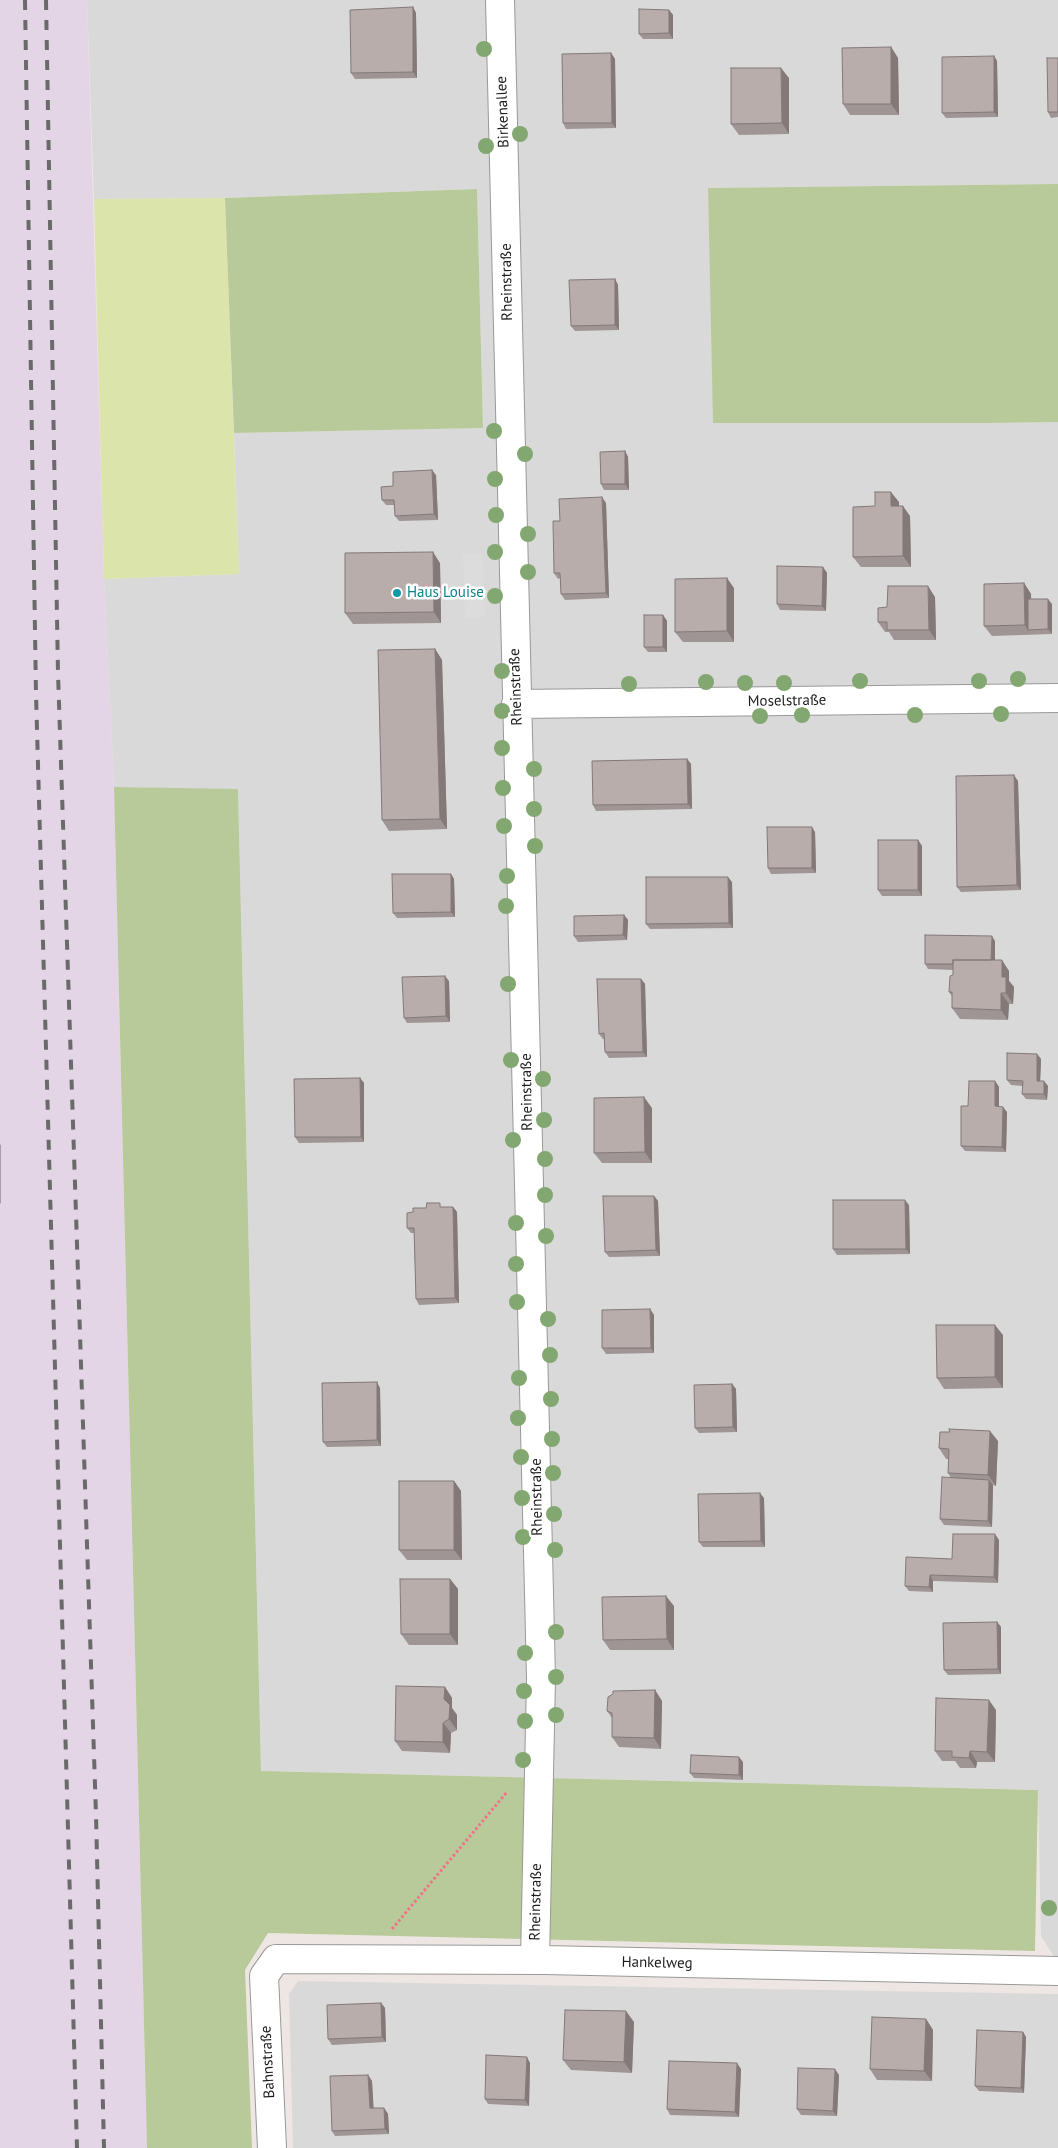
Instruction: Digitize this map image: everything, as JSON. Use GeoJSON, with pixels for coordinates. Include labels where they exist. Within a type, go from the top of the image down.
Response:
{"type":"FeatureCollection","features":[{"type":"Feature","properties":{"kind":"street","name":"Birkenallee"},"geometry":{"type":"LineString","coordinates":[[500,0],[506,224]]}},
{"type":"Feature","properties":{"kind":"street","name":"Rheinstraße"},"geometry":{"type":"LineString","coordinates":[[506,224],[516,704],[522,837],[539,1593],[540,1679],[535,1960]]}},
{"type":"Feature","properties":{"kind":"street","name":"Moselstraße"},"geometry":{"type":"LineString","coordinates":[[516,704],[1058,698]]}},
{"type":"Feature","properties":{"kind":"street","name":"Hankelweg"},"geometry":{"type":"LineString","coordinates":[[264,1976],[276,1959],[535,1960],[1058,1971]]}},
{"type":"Feature","properties":{"kind":"street","name":"Bahnstraße"},"geometry":{"type":"LineString","coordinates":[[264,1976],[272,2148]]}},
{"type":"Feature","properties":{"kind":"path"},"geometry":{"type":"LineString","coordinates":[[367,1959],[516,1782],[538,1780]]}},
{"type":"Feature","properties":{"kind":"shaded area"},"geometry":{"type":"Polygon","coordinates":[[[0,0],[87,0],[104,579],[114,787],[147,2148],[0,2148],[0,0]]]}},
{"type":"Feature","properties":{"kind":"shaded area"},"geometry":{"type":"Polygon","coordinates":[[[87,0],[1058,0],[1058,184],[708,188],[714,423],[1058,422],[1058,1963],[1041,1936],[1038,1790],[261,1771],[238,790],[114,787],[104,579],[239,574],[234,433],[483,428],[477,189],[225,198],[94,199],[87,0]]]}},
{"type":"Feature","properties":{"kind":"shaded area"},"geometry":{"type":"Polygon","coordinates":[[[463,554],[483,554],[485,617],[465,618],[463,554]]]}},
{"type":"Feature","properties":{"kind":"shaded area"},"geometry":{"type":"Polygon","coordinates":[[[298,1981],[1058,1994],[1058,2148],[293,2148],[289,1994],[298,1981]]]}},
{"type":"Feature","properties":{"kind":"green space"},"geometry":{"type":"Polygon","coordinates":[[[1058,184],[1058,422],[713,423],[708,188],[1058,184]]]}},
{"type":"Feature","properties":{"kind":"green space"},"geometry":{"type":"Polygon","coordinates":[[[477,189],[483,428],[234,433],[225,198],[477,189]]]}},
{"type":"Feature","properties":{"kind":"green space"},"geometry":{"type":"Polygon","coordinates":[[[225,198],[239,574],[104,579],[94,199],[225,198]]]}},
{"type":"Feature","properties":{"kind":"green space"},"geometry":{"type":"Polygon","coordinates":[[[114,787],[238,789],[261,1771],[1038,1790],[1035,1951],[268,1933],[245,1970],[252,2148],[147,2148],[114,787]]]}},
{"type":"Feature","properties":{"kind":"building"},"geometry":{"type":"Polygon","coordinates":[[[413,7],[413,72],[351,73],[350,10],[413,7]]]}},
{"type":"Feature","properties":{"kind":"building"},"geometry":{"type":"Polygon","coordinates":[[[639,9],[669,10],[669,33],[639,34],[639,9]]]}},
{"type":"Feature","properties":{"kind":"building"},"geometry":{"type":"Polygon","coordinates":[[[891,47],[891,104],[843,104],[842,48],[891,47]]]}},
{"type":"Feature","properties":{"kind":"building"},"geometry":{"type":"Polygon","coordinates":[[[611,53],[612,123],[563,123],[562,54],[611,53]]]}},
{"type":"Feature","properties":{"kind":"building"},"geometry":{"type":"Polygon","coordinates":[[[994,56],[994,112],[942,113],[942,57],[994,56]]]}},
{"type":"Feature","properties":{"kind":"building"},"geometry":{"type":"Polygon","coordinates":[[[1047,58],[1058,58],[1058,112],[1048,112],[1047,58]]]}},
{"type":"Feature","properties":{"kind":"building"},"geometry":{"type":"Polygon","coordinates":[[[731,68],[781,68],[782,123],[731,124],[731,68]]]}},
{"type":"Feature","properties":{"kind":"building"},"geometry":{"type":"Polygon","coordinates":[[[615,279],[615,325],[571,326],[569,280],[615,279]]]}},
{"type":"Feature","properties":{"kind":"building"},"geometry":{"type":"Polygon","coordinates":[[[625,451],[625,484],[601,484],[600,452],[625,451]]]}},
{"type":"Feature","properties":{"kind":"building"},"geometry":{"type":"Polygon","coordinates":[[[432,470],[434,514],[395,516],[394,500],[382,500],[381,487],[393,486],[393,472],[432,470]]]}},
{"type":"Feature","properties":{"kind":"building"},"geometry":{"type":"Polygon","coordinates":[[[875,492],[891,492],[891,506],[903,506],[903,556],[853,557],[853,507],[875,506],[875,492]]]}},
{"type":"Feature","properties":{"kind":"building"},"geometry":{"type":"Polygon","coordinates":[[[602,497],[606,593],[561,594],[560,573],[554,573],[553,521],[560,521],[559,499],[602,497]]]}},
{"type":"Feature","properties":{"kind":"building","name":"Haus Louise"},"geometry":{"type":"Polygon","coordinates":[[[433,552],[434,612],[345,613],[345,553],[433,552]]]}},
{"type":"Feature","properties":{"kind":"building"},"geometry":{"type":"Polygon","coordinates":[[[777,566],[823,567],[822,606],[777,604],[777,566]]]}},
{"type":"Feature","properties":{"kind":"building"},"geometry":{"type":"Polygon","coordinates":[[[727,578],[727,631],[675,632],[675,579],[727,578]]]}},
{"type":"Feature","properties":{"kind":"building"},"geometry":{"type":"Polygon","coordinates":[[[1024,583],[1025,625],[984,626],[984,584],[1024,583]]]}},
{"type":"Feature","properties":{"kind":"building"},"geometry":{"type":"Polygon","coordinates":[[[888,586],[928,586],[929,630],[887,630],[887,622],[878,622],[878,608],[887,607],[888,586]]]}},
{"type":"Feature","properties":{"kind":"building"},"geometry":{"type":"Polygon","coordinates":[[[1028,599],[1048,599],[1048,629],[1028,630],[1028,599]]]}},
{"type":"Feature","properties":{"kind":"building"},"geometry":{"type":"Polygon","coordinates":[[[644,615],[663,615],[663,647],[644,647],[644,615]]]}},
{"type":"Feature","properties":{"kind":"building"},"geometry":{"type":"Polygon","coordinates":[[[435,649],[440,819],[382,820],[378,650],[435,649]]]}},
{"type":"Feature","properties":{"kind":"building"},"geometry":{"type":"Polygon","coordinates":[[[687,759],[688,804],[593,805],[592,761],[687,759]]]}},
{"type":"Feature","properties":{"kind":"building"},"geometry":{"type":"Polygon","coordinates":[[[1014,775],[1017,885],[957,887],[956,776],[1014,775]]]}},
{"type":"Feature","properties":{"kind":"building"},"geometry":{"type":"Polygon","coordinates":[[[767,827],[812,827],[812,868],[768,868],[767,827]]]}},
{"type":"Feature","properties":{"kind":"building"},"geometry":{"type":"Polygon","coordinates":[[[878,840],[918,840],[918,890],[878,890],[878,840]]]}},
{"type":"Feature","properties":{"kind":"building"},"geometry":{"type":"Polygon","coordinates":[[[392,874],[451,874],[451,912],[393,913],[392,874]]]}},
{"type":"Feature","properties":{"kind":"building"},"geometry":{"type":"Polygon","coordinates":[[[646,877],[728,877],[729,923],[646,924],[646,877]]]}},
{"type":"Feature","properties":{"kind":"building"},"geometry":{"type":"Polygon","coordinates":[[[624,915],[623,935],[574,936],[574,916],[624,915]]]}},
{"type":"Feature","properties":{"kind":"building"},"geometry":{"type":"Polygon","coordinates":[[[925,935],[992,936],[991,960],[953,960],[953,964],[925,964],[925,935]]]}},
{"type":"Feature","properties":{"kind":"building"},"geometry":{"type":"Polygon","coordinates":[[[953,960],[1002,960],[1002,977],[1006,977],[1006,993],[1001,993],[1001,1010],[952,1008],[952,992],[949,992],[950,976],[953,975],[953,960]]]}},
{"type":"Feature","properties":{"kind":"building"},"geometry":{"type":"Polygon","coordinates":[[[445,976],[446,1016],[404,1018],[402,977],[445,976]]]}},
{"type":"Feature","properties":{"kind":"building"},"geometry":{"type":"Polygon","coordinates":[[[597,979],[641,979],[643,1052],[605,1052],[604,1033],[599,1034],[597,979]]]}},
{"type":"Feature","properties":{"kind":"building"},"geometry":{"type":"Polygon","coordinates":[[[1007,1053],[1037,1054],[1037,1081],[1044,1081],[1044,1094],[1022,1094],[1023,1081],[1007,1080],[1007,1053]]]}},
{"type":"Feature","properties":{"kind":"building"},"geometry":{"type":"Polygon","coordinates":[[[360,1078],[361,1137],[295,1137],[294,1079],[360,1078]]]}},
{"type":"Feature","properties":{"kind":"building"},"geometry":{"type":"Polygon","coordinates":[[[969,1081],[995,1081],[995,1106],[1003,1107],[1002,1147],[961,1146],[961,1106],[968,1106],[969,1081]]]}},
{"type":"Feature","properties":{"kind":"building"},"geometry":{"type":"Polygon","coordinates":[[[644,1097],[645,1152],[594,1153],[594,1098],[644,1097]]]}},
{"type":"Feature","properties":{"kind":"building"},"geometry":{"type":"Polygon","coordinates":[[[603,1196],[654,1196],[656,1250],[605,1252],[603,1196]]]}},
{"type":"Feature","properties":{"kind":"building"},"geometry":{"type":"Polygon","coordinates":[[[833,1200],[905,1200],[906,1249],[833,1249],[833,1200]]]}},
{"type":"Feature","properties":{"kind":"building"},"geometry":{"type":"Polygon","coordinates":[[[427,1203],[440,1203],[440,1207],[453,1207],[455,1298],[416,1299],[414,1228],[407,1228],[407,1213],[413,1212],[413,1208],[426,1208],[427,1203]]]}},
{"type":"Feature","properties":{"kind":"building"},"geometry":{"type":"Polygon","coordinates":[[[650,1309],[651,1348],[602,1348],[602,1310],[650,1309]]]}},
{"type":"Feature","properties":{"kind":"building"},"geometry":{"type":"Polygon","coordinates":[[[936,1325],[995,1325],[995,1377],[937,1378],[936,1325]]]}},
{"type":"Feature","properties":{"kind":"building"},"geometry":{"type":"Polygon","coordinates":[[[377,1382],[377,1440],[323,1442],[322,1383],[377,1382]]]}},
{"type":"Feature","properties":{"kind":"building"},"geometry":{"type":"Polygon","coordinates":[[[732,1384],[733,1427],[695,1428],[694,1385],[732,1384]]]}},
{"type":"Feature","properties":{"kind":"building"},"geometry":{"type":"Polygon","coordinates":[[[949,1429],[990,1431],[988,1475],[948,1473],[949,1449],[939,1448],[940,1432],[950,1432],[949,1429]]]}},
{"type":"Feature","properties":{"kind":"building"},"geometry":{"type":"Polygon","coordinates":[[[942,1477],[989,1480],[988,1521],[940,1519],[942,1477]]]}},
{"type":"Feature","properties":{"kind":"building"},"geometry":{"type":"Polygon","coordinates":[[[399,1481],[454,1481],[454,1550],[399,1550],[399,1481]]]}},
{"type":"Feature","properties":{"kind":"building"},"geometry":{"type":"Polygon","coordinates":[[[760,1493],[761,1541],[699,1542],[698,1494],[760,1493]]]}},
{"type":"Feature","properties":{"kind":"building"},"geometry":{"type":"Polygon","coordinates":[[[953,1534],[995,1534],[994,1577],[930,1575],[929,1587],[905,1586],[906,1557],[952,1559],[953,1534]]]}},
{"type":"Feature","properties":{"kind":"building"},"geometry":{"type":"Polygon","coordinates":[[[400,1579],[450,1579],[450,1634],[401,1634],[400,1579]]]}},
{"type":"Feature","properties":{"kind":"building"},"geometry":{"type":"Polygon","coordinates":[[[666,1596],[667,1639],[603,1640],[602,1597],[666,1596]]]}},
{"type":"Feature","properties":{"kind":"building"},"geometry":{"type":"Polygon","coordinates":[[[997,1622],[998,1669],[944,1670],[943,1623],[997,1622]]]}},
{"type":"Feature","properties":{"kind":"building"},"geometry":{"type":"Polygon","coordinates":[[[396,1686],[445,1687],[444,1699],[450,1705],[449,1719],[443,1723],[443,1742],[395,1741],[396,1686]]]}},
{"type":"Feature","properties":{"kind":"building"},"geometry":{"type":"Polygon","coordinates":[[[655,1690],[654,1738],[612,1737],[612,1713],[607,1711],[608,1697],[613,1694],[613,1691],[655,1690]]]}},
{"type":"Feature","properties":{"kind":"building"},"geometry":{"type":"Polygon","coordinates":[[[936,1698],[989,1700],[987,1752],[970,1751],[969,1758],[952,1757],[952,1751],[935,1751],[936,1698]]]}},
{"type":"Feature","properties":{"kind":"building"},"geometry":{"type":"Polygon","coordinates":[[[691,1755],[739,1757],[739,1775],[690,1773],[691,1755]]]}},
{"type":"Feature","properties":{"kind":"building"},"geometry":{"type":"Polygon","coordinates":[[[381,2003],[382,2037],[328,2039],[327,2005],[381,2003]]]}},
{"type":"Feature","properties":{"kind":"building"},"geometry":{"type":"Polygon","coordinates":[[[565,2010],[626,2011],[624,2062],[563,2060],[565,2010]]]}},
{"type":"Feature","properties":{"kind":"building"},"geometry":{"type":"Polygon","coordinates":[[[872,2017],[926,2019],[924,2071],[870,2069],[872,2017]]]}},
{"type":"Feature","properties":{"kind":"building"},"geometry":{"type":"Polygon","coordinates":[[[977,2030],[1023,2032],[1021,2088],[975,2086],[977,2030]]]}},
{"type":"Feature","properties":{"kind":"building"},"geometry":{"type":"Polygon","coordinates":[[[486,2055],[527,2057],[525,2100],[485,2099],[486,2055]]]}},
{"type":"Feature","properties":{"kind":"building"},"geometry":{"type":"Polygon","coordinates":[[[669,2061],[737,2063],[735,2112],[667,2109],[669,2061]]]}},
{"type":"Feature","properties":{"kind":"building"},"geometry":{"type":"Polygon","coordinates":[[[798,2068],[835,2069],[833,2111],[797,2109],[798,2068]]]}},
{"type":"Feature","properties":{"kind":"building"},"geometry":{"type":"Polygon","coordinates":[[[368,2075],[370,2108],[384,2108],[385,2129],[332,2131],[330,2076],[368,2075]]]}},
{"type":"Feature","properties":{"kind":"tram line"},"geometry":{"type":"LineString","coordinates":[[0,1145],[0,1203]]}},
{"type":"Feature","properties":{"kind":"railway"},"geometry":{"type":"LineString","coordinates":[[25,0],[36,694],[77,2148]]}},
{"type":"Feature","properties":{"kind":"railway"},"geometry":{"type":"LineString","coordinates":[[46,0],[58,673],[96,1815],[104,2148]]}},
{"type":"Feature","properties":{"kind":"place","name":"Haus Louise"},"geometry":{"type":"Point","coordinates":[397,593]}}]}
